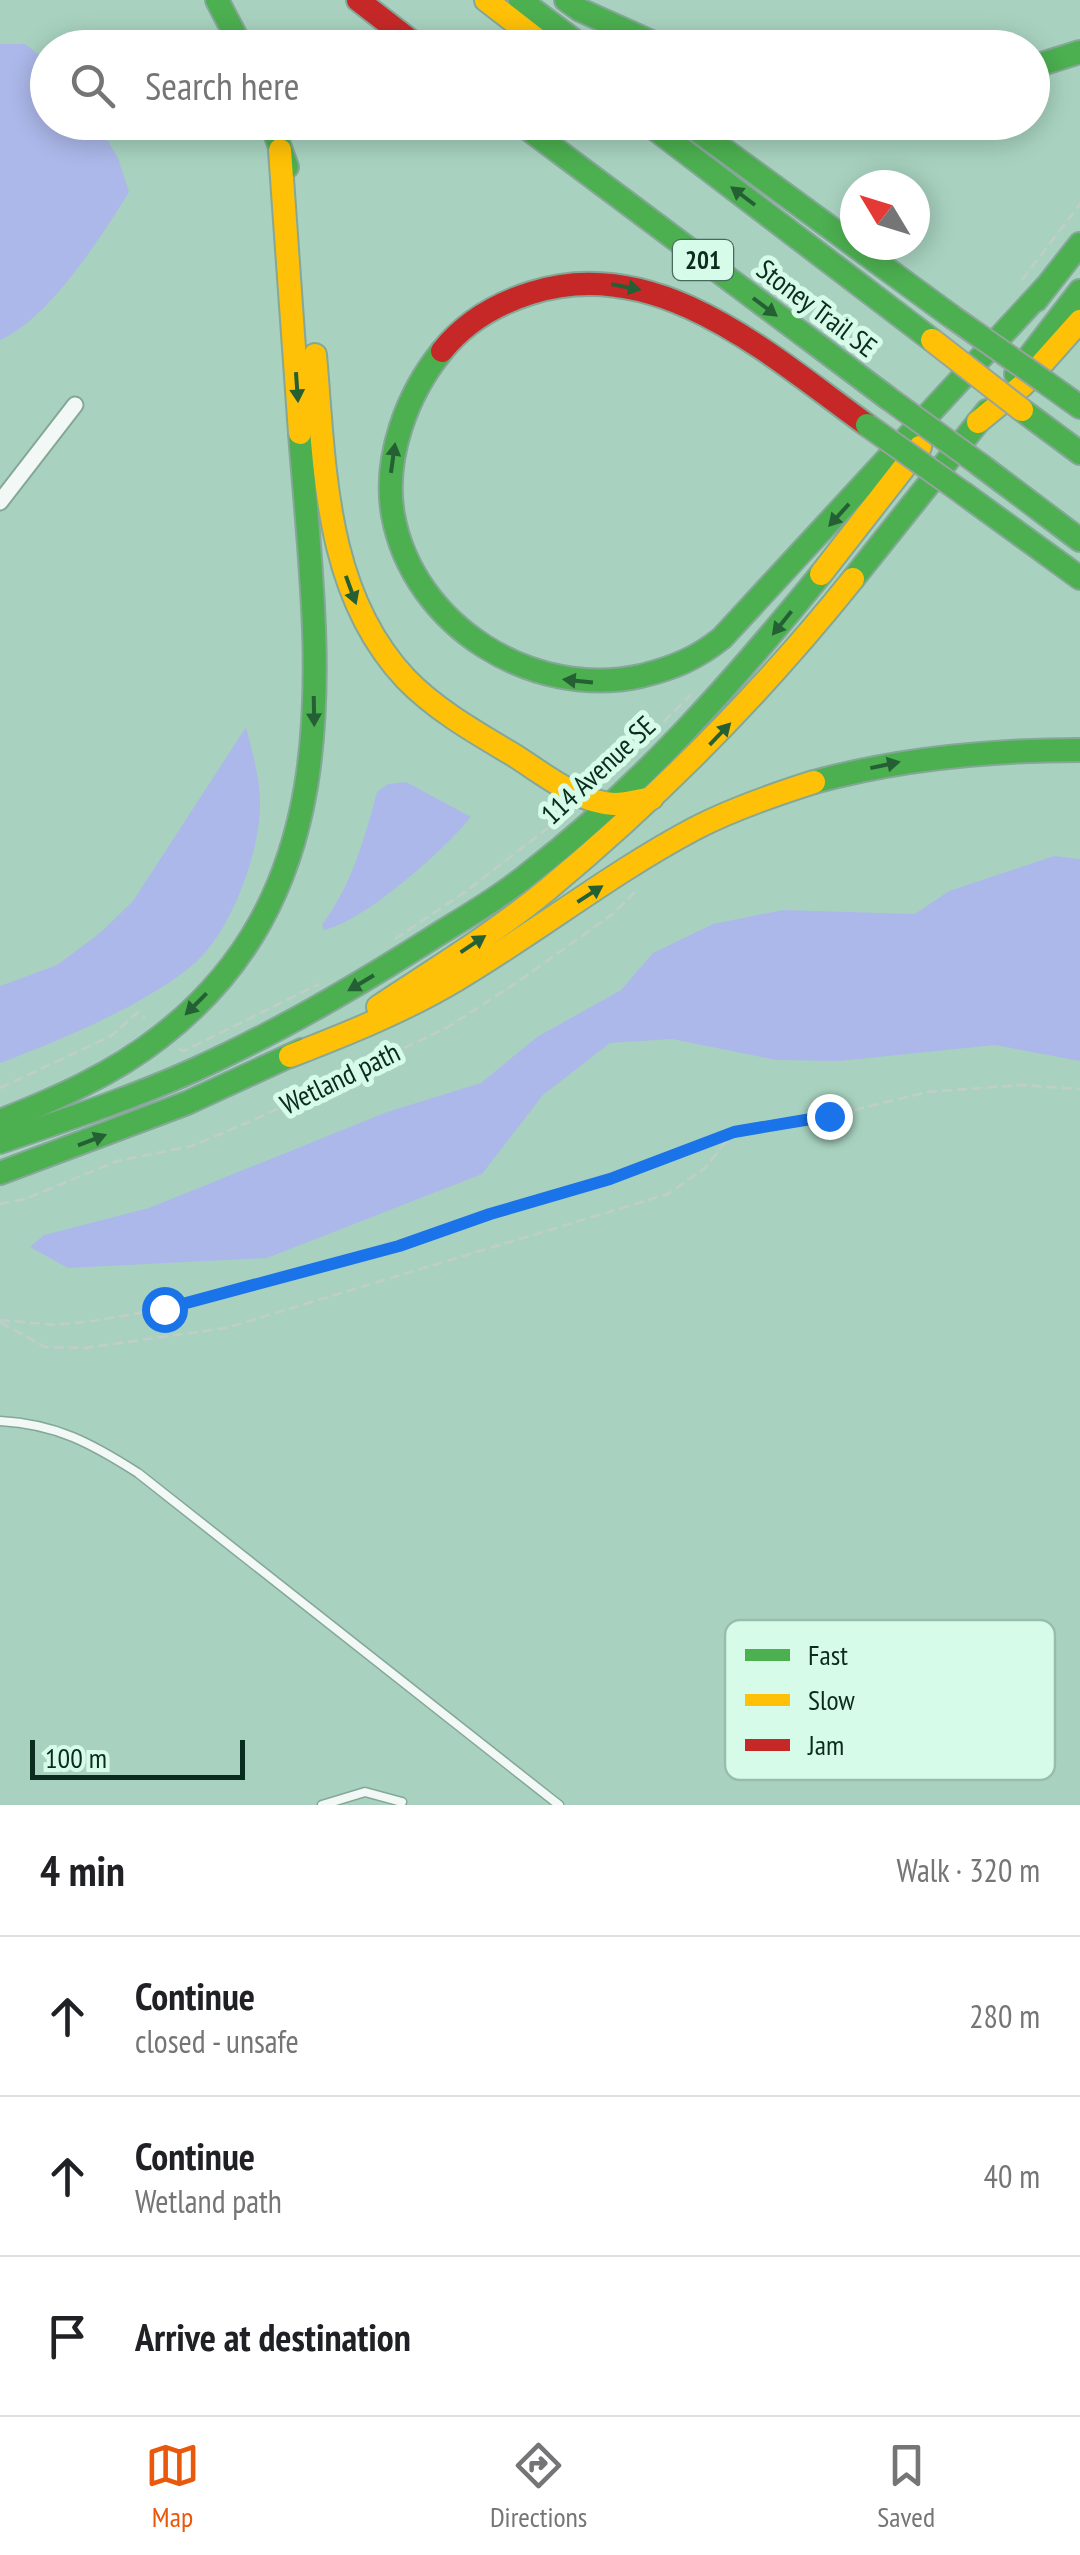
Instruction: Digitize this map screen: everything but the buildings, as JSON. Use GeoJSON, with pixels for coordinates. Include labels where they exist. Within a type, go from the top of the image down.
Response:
{"type":"FeatureCollection","features":[{"type":"Feature","properties":{"kind":"main road"},"geometry":{"type":"LineString","coordinates":[[217,0],[233,30]]}},
{"type":"Feature","properties":{"kind":"main road"},"geometry":{"type":"LineString","coordinates":[[358,0],[397,30]]}},
{"type":"Feature","properties":{"kind":"main road"},"geometry":{"type":"LineString","coordinates":[[486,0],[525,30]]}},
{"type":"Feature","properties":{"kind":"main road"},"geometry":{"type":"LineString","coordinates":[[520,0],[560,30]]}},
{"type":"Feature","properties":{"kind":"main road"},"geometry":{"type":"LineString","coordinates":[[566,0],[624,30]]}},
{"type":"Feature","properties":{"kind":"main road"},"geometry":{"type":"LineString","coordinates":[[1050,61],[1080,52]]}},
{"type":"Feature","properties":{"kind":"main road"},"geometry":{"type":"LineString","coordinates":[[277,140],[296,188],[336,537],[350,592],[375,641],[403,677],[438,708],[530,766],[610,804],[652,798]]}},
{"type":"Feature","properties":{"kind":"main road","name":"Stoney Trail SE"},"geometry":{"type":"LineString","coordinates":[[543,140],[1080,540]]}},
{"type":"Feature","properties":{"kind":"main road","name":"Stoney Trail SE"},"geometry":{"type":"LineString","coordinates":[[670,140],[1080,453]]}},
{"type":"Feature","properties":{"kind":"main road"},"geometry":{"type":"LineString","coordinates":[[711,140],[1080,407]]}},
{"type":"Feature","properties":{"kind":"main road"},"geometry":{"type":"LineString","coordinates":[[0,1122],[77,1088],[160,1037],[194,1007],[238,959],[266,912],[300,828],[315,735],[314,638],[280,150]]}},
{"type":"Feature","properties":{"kind":"main road","name":"114 Avenue SE"},"geometry":{"type":"LineString","coordinates":[[0,1142],[192,1072],[312,1012],[532,872],[610,804],[681,734],[770,637],[1080,244]]}},
{"type":"Feature","properties":{"kind":"main road"},"geometry":{"type":"LineString","coordinates":[[1046,287],[760,600],[727,634],[681,666],[608,682],[573,682],[534,672],[496,656],[465,637],[437,610],[407,565],[394,520],[390,480],[396,438],[409,402],[434,357],[472,321],[518,295],[559,284],[598,283],[634,288],[689,306],[739,336],[867,425],[963,493],[1080,578]]}},
{"type":"Feature","properties":{"kind":"main road","name":"114 Avenue SE"},"geometry":{"type":"LineString","coordinates":[[0,1173],[187,1103],[290,1056],[412,986],[548,889],[719,736],[797,649],[1080,291]]}},
{"type":"Feature","properties":{"kind":"main road"},"geometry":{"type":"LineString","coordinates":[[978,422],[1023,384],[1080,321]]}},
{"type":"Feature","properties":{"kind":"main road"},"geometry":{"type":"LineString","coordinates":[[290,1056],[388,1018],[471,972],[645,858],[730,812],[819,778],[910,759],[1080,750]]}},
{"type":"Feature","properties":{"kind":"street"},"geometry":{"type":"LineString","coordinates":[[0,502],[75,406]]}},
{"type":"Feature","properties":{"kind":"lane"},"geometry":{"type":"LineString","coordinates":[[0,1422],[37,1425],[78,1436],[138,1473],[559,1805]]}},
{"type":"Feature","properties":{"kind":"lane"},"geometry":{"type":"LineString","coordinates":[[322,1805],[365,1792],[402,1802]]}},
{"type":"Feature","properties":{"kind":"path"},"geometry":{"type":"LineString","coordinates":[[610,774],[691,695]]}},
{"type":"Feature","properties":{"kind":"path"},"geometry":{"type":"LineString","coordinates":[[384,946],[464,892],[574,807]]}},
{"type":"Feature","properties":{"kind":"path","name":"Wetland path"},"geometry":{"type":"LineString","coordinates":[[0,1204],[25,1198],[117,1160],[192,1146],[448,1027],[516,984],[614,913],[634,896],[638,879]]}},
{"type":"Feature","properties":{"kind":"path"},"geometry":{"type":"LineString","coordinates":[[168,1045],[184,1051],[318,985]]}},
{"type":"Feature","properties":{"kind":"path"},"geometry":{"type":"LineString","coordinates":[[0,1088],[111,1036],[138,1012],[150,1025]]}},
{"type":"Feature","properties":{"kind":"path"},"geometry":{"type":"LineString","coordinates":[[0,1321],[56,1325],[93,1322],[250,1288],[610,1179],[734,1132],[829,1116],[928,1092],[1021,1084],[1080,1089]]}},
{"type":"Feature","properties":{"kind":"path"},"geometry":{"type":"LineString","coordinates":[[0,1321],[45,1348],[85,1348],[226,1328],[668,1194],[705,1168],[734,1132]]}},
{"type":"Feature","properties":{"kind":"water"},"geometry":{"type":"Polygon","coordinates":[[[0,44],[25,44],[30,48],[30,140],[107,140],[118,158],[129,192],[55,296],[37,315],[0,340],[0,44]]]}},
{"type":"Feature","properties":{"kind":"water"},"geometry":{"type":"Polygon","coordinates":[[[246,727],[260,793],[259,821],[242,888],[209,948],[177,977],[129,1006],[0,1063],[0,986],[57,965],[100,933],[133,901],[246,727]]]}},
{"type":"Feature","properties":{"kind":"water"},"geometry":{"type":"Polygon","coordinates":[[[406,782],[471,817],[442,848],[381,899],[324,930],[322,925],[356,861],[377,792],[388,784],[406,782]]]}},
{"type":"Feature","properties":{"kind":"water"},"geometry":{"type":"Polygon","coordinates":[[[1054,856],[1080,859],[1080,1061],[995,1045],[839,1061],[776,1060],[672,1039],[610,1043],[543,1095],[482,1174],[267,1258],[68,1268],[30,1247],[44,1235],[149,1208],[387,1112],[481,1083],[537,1037],[621,990],[653,953],[713,924],[783,910],[915,914],[949,891],[1054,856]]]}},
{"type":"Feature","properties":{"kind":"traffic: fast"},"geometry":{"type":"LineString","coordinates":[[217,0],[233,30]]}},
{"type":"Feature","properties":{"kind":"traffic: fast"},"geometry":{"type":"LineString","coordinates":[[520,0],[560,30]]}},
{"type":"Feature","properties":{"kind":"traffic: fast"},"geometry":{"type":"LineString","coordinates":[[566,0],[625,30]]}},
{"type":"Feature","properties":{"kind":"traffic: fast"},"geometry":{"type":"LineString","coordinates":[[1050,61],[1080,52]]}},
{"type":"Feature","properties":{"kind":"traffic: fast"},"geometry":{"type":"LineString","coordinates":[[277,140],[287,167]]}},
{"type":"Feature","properties":{"kind":"traffic: fast"},"geometry":{"type":"LineString","coordinates":[[543,140],[888,398]]}},
{"type":"Feature","properties":{"kind":"traffic: fast"},"geometry":{"type":"LineString","coordinates":[[670,140],[932,340]]}},
{"type":"Feature","properties":{"kind":"traffic: fast"},"geometry":{"type":"LineString","coordinates":[[711,140],[951,316]]}},
{"type":"Feature","properties":{"kind":"traffic: fast"},"geometry":{"type":"LineString","coordinates":[[1036,300],[1080,244]]}},
{"type":"Feature","properties":{"kind":"traffic: fast"},"geometry":{"type":"LineString","coordinates":[[442,351],[408,407],[395,449],[393,515],[405,555],[425,590],[452,621],[484,646],[520,665],[560,677],[600,681],[664,670],[722,638],[1046,287]]}},
{"type":"Feature","properties":{"kind":"traffic: fast"},"geometry":{"type":"LineString","coordinates":[[1016,374],[1080,291]]}},
{"type":"Feature","properties":{"kind":"traffic: fast"},"geometry":{"type":"LineString","coordinates":[[951,316],[1045,382]]}},
{"type":"Feature","properties":{"kind":"traffic: fast"},"geometry":{"type":"LineString","coordinates":[[1045,382],[1080,407]]}},
{"type":"Feature","properties":{"kind":"traffic: fast"},"geometry":{"type":"LineString","coordinates":[[888,398],[979,464]]}},
{"type":"Feature","properties":{"kind":"traffic: fast"},"geometry":{"type":"LineString","coordinates":[[1022,410],[1080,453]]}},
{"type":"Feature","properties":{"kind":"traffic: fast"},"geometry":{"type":"LineString","coordinates":[[853,579],[987,411]]}},
{"type":"Feature","properties":{"kind":"traffic: fast"},"geometry":{"type":"LineString","coordinates":[[867,425],[963,493]]}},
{"type":"Feature","properties":{"kind":"traffic: fast"},"geometry":{"type":"LineString","coordinates":[[0,1121],[83,1085],[160,1037],[223,976],[267,909],[295,836],[310,759],[315,679],[313,597],[300,433]]}},
{"type":"Feature","properties":{"kind":"traffic: fast"},"geometry":{"type":"LineString","coordinates":[[979,464],[1080,540]]}},
{"type":"Feature","properties":{"kind":"traffic: fast"},"geometry":{"type":"LineString","coordinates":[[963,493],[1080,578]]}},
{"type":"Feature","properties":{"kind":"traffic: fast"},"geometry":{"type":"LineString","coordinates":[[0,1142],[121,1100],[224,1056],[347,990],[497,897],[571,839],[648,769],[720,693],[821,574]]}},
{"type":"Feature","properties":{"kind":"traffic: fast"},"geometry":{"type":"LineString","coordinates":[[814,782],[946,757],[1080,750]]}},
{"type":"Feature","properties":{"kind":"traffic: fast"},"geometry":{"type":"LineString","coordinates":[[0,1173],[187,1103],[302,1050]]}},
{"type":"Feature","properties":{"kind":"traffic: slow"},"geometry":{"type":"LineString","coordinates":[[486,0],[525,30]]}},
{"type":"Feature","properties":{"kind":"traffic: slow"},"geometry":{"type":"LineString","coordinates":[[280,150],[300,433]]}},
{"type":"Feature","properties":{"kind":"traffic: slow"},"geometry":{"type":"LineString","coordinates":[[978,422],[1023,385],[1080,321]]}},
{"type":"Feature","properties":{"kind":"traffic: slow"},"geometry":{"type":"LineString","coordinates":[[932,340],[1022,410]]}},
{"type":"Feature","properties":{"kind":"traffic: slow"},"geometry":{"type":"LineString","coordinates":[[315,355],[334,526],[344,568],[379,645],[430,701],[560,785],[600,802],[619,804],[652,798]]}},
{"type":"Feature","properties":{"kind":"traffic: slow"},"geometry":{"type":"LineString","coordinates":[[821,574],[920,447]]}},
{"type":"Feature","properties":{"kind":"traffic: slow"},"geometry":{"type":"LineString","coordinates":[[378,1007],[528,905],[630,817],[746,703],[853,579]]}},
{"type":"Feature","properties":{"kind":"traffic: slow"},"geometry":{"type":"LineString","coordinates":[[290,1056],[436,991],[694,829],[814,782]]}},
{"type":"Feature","properties":{"kind":"traffic: jam"},"geometry":{"type":"LineString","coordinates":[[358,0],[397,30]]}},
{"type":"Feature","properties":{"kind":"traffic: jam"},"geometry":{"type":"LineString","coordinates":[[442,351],[471,323],[518,297],[578,284],[624,287],[668,299],[711,318],[752,342],[867,425]]}},
{"type":"Feature","properties":{"kind":"route"},"geometry":{"type":"LineString","coordinates":[[164,1309],[399,1246],[610,1179],[734,1132],[829,1116]]}}]}
